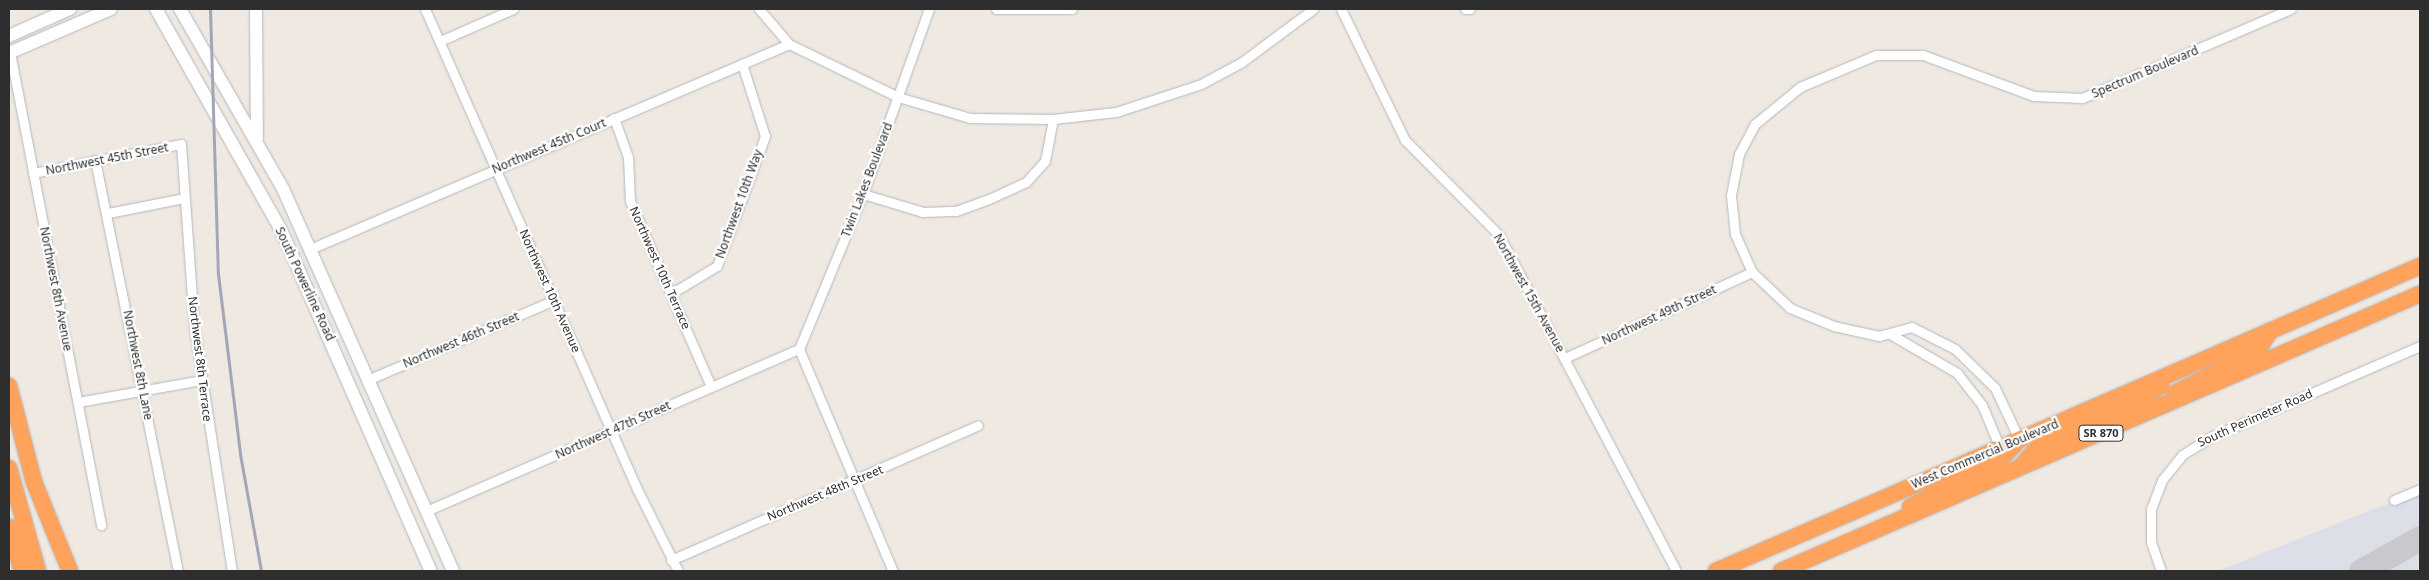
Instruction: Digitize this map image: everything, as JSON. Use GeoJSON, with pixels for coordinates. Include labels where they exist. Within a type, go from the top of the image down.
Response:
{"type":"FeatureCollection","features":[{"type":"Feature","properties":{"kind":"highway","name":"West Commercial Boulevard"},"geometry":{"type":"LineString","coordinates":[[1716,571],[2420,266]]}},
{"type":"Feature","properties":{"kind":"highway","name":"West Commercial Boulevard"},"geometry":{"type":"LineString","coordinates":[[1781,571],[2420,294]]}},
{"type":"Feature","properties":{"kind":"highway"},"geometry":{"type":"LineString","coordinates":[[2149,412],[2202,376],[2257,352],[2270,331]]}},
{"type":"Feature","properties":{"kind":"highway"},"geometry":{"type":"LineString","coordinates":[[2019,468],[2040,445],[2137,403],[2175,372]]}},
{"type":"Feature","properties":{"kind":"highway"},"geometry":{"type":"LineString","coordinates":[[9,386],[34,482],[70,571]]}},
{"type":"Feature","properties":{"kind":"highway"},"geometry":{"type":"LineString","coordinates":[[1887,526],[1931,493],[1997,463],[2019,439]]}},
{"type":"Feature","properties":{"kind":"highway"},"geometry":{"type":"LineString","coordinates":[[9,468],[38,571]]}},
{"type":"Feature","properties":{"kind":"highway"},"geometry":{"type":"LineString","coordinates":[[9,527],[22,571]]}},
{"type":"Feature","properties":{"kind":"main road"},"geometry":{"type":"LineString","coordinates":[[9,36],[70,9]]}},
{"type":"Feature","properties":{"kind":"main road"},"geometry":{"type":"LineString","coordinates":[[9,52],[111,9]]}},
{"type":"Feature","properties":{"kind":"main road","name":"South Powerline Road"},"geometry":{"type":"LineString","coordinates":[[156,9],[272,212],[432,571]]}},
{"type":"Feature","properties":{"kind":"main road","name":"South Powerline Road"},"geometry":{"type":"LineString","coordinates":[[180,9],[257,138],[310,249],[453,571]]}},
{"type":"Feature","properties":{"kind":"main road"},"geometry":{"type":"LineString","coordinates":[[256,9],[257,138]]}},
{"type":"Feature","properties":{"kind":"main road"},"geometry":{"type":"LineString","coordinates":[[342,367],[367,380]]}},
{"type":"Feature","properties":{"kind":"main road"},"geometry":{"type":"LineString","coordinates":[[351,386],[378,405]]}},
{"type":"Feature","properties":{"kind":"street","name":"Northwest 10th Avenue"},"geometry":{"type":"LineString","coordinates":[[425,9],[612,431],[671,560],[678,571]]}},
{"type":"Feature","properties":{"kind":"street"},"geometry":{"type":"LineString","coordinates":[[440,41],[513,9]]}},
{"type":"Feature","properties":{"kind":"street"},"geometry":{"type":"LineString","coordinates":[[758,9],[788,44],[898,97],[970,118],[1053,120],[1116,112],[1201,84],[1242,62],[1313,9]]}},
{"type":"Feature","properties":{"kind":"street","name":"Twin Lakes Boulevard"},"geometry":{"type":"LineString","coordinates":[[799,349],[862,194],[929,9]]}},
{"type":"Feature","properties":{"kind":"street"},"geometry":{"type":"LineString","coordinates":[[996,9],[1072,9]]}},
{"type":"Feature","properties":{"kind":"street","name":"Northwest 15th Avenue"},"geometry":{"type":"LineString","coordinates":[[1341,9],[1405,140],[1499,235],[1676,571]]}},
{"type":"Feature","properties":{"kind":"street","name":"Spectrum Boulevard"},"geometry":{"type":"LineString","coordinates":[[1752,272],[1735,234],[1730,196],[1739,154],[1755,124],[1800,87],[1876,55],[1923,55],[2034,96],[2082,98],[2292,9]]}},
{"type":"Feature","properties":{"kind":"street","name":"Northwest 45th Court"},"geometry":{"type":"LineString","coordinates":[[310,249],[788,44]]}},
{"type":"Feature","properties":{"kind":"street","name":"Northwest 8th Avenue"},"geometry":{"type":"LineString","coordinates":[[9,52],[101,525]]}},
{"type":"Feature","properties":{"kind":"street","name":"Northwest 10th Way"},"geometry":{"type":"LineString","coordinates":[[672,293],[717,266],[765,136],[742,64]]}},
{"type":"Feature","properties":{"kind":"street","name":"Northwest 10th Terrace"},"geometry":{"type":"LineString","coordinates":[[614,118],[628,157],[630,201],[672,293],[711,386]]}},
{"type":"Feature","properties":{"kind":"street"},"geometry":{"type":"LineString","coordinates":[[862,194],[923,212],[956,211],[989,199],[1026,182],[1045,161],[1053,120]]}},
{"type":"Feature","properties":{"kind":"street","name":"Northwest 45th Street"},"geometry":{"type":"LineString","coordinates":[[33,173],[181,144]]}},
{"type":"Feature","properties":{"kind":"street","name":"Northwest 8th Terrace"},"geometry":{"type":"LineString","coordinates":[[181,144],[200,380],[232,571]]}},
{"type":"Feature","properties":{"kind":"street","name":"Northwest 8th Lane"},"geometry":{"type":"LineString","coordinates":[[95,160],[108,213],[178,571]]}},
{"type":"Feature","properties":{"kind":"street"},"geometry":{"type":"LineString","coordinates":[[108,213],[184,198]]}},
{"type":"Feature","properties":{"kind":"street"},"geometry":{"type":"LineString","coordinates":[[1752,272],[1790,308],[1834,326],[1890,334],[1957,373],[1982,405],[2000,448]]}},
{"type":"Feature","properties":{"kind":"street","name":"Northwest 49th Street"},"geometry":{"type":"LineString","coordinates":[[1565,358],[1752,272]]}},
{"type":"Feature","properties":{"kind":"street","name":"Northwest 46th Street"},"geometry":{"type":"LineString","coordinates":[[367,380],[555,300]]}},
{"type":"Feature","properties":{"kind":"street"},"geometry":{"type":"LineString","coordinates":[[1890,334],[1912,327],[1968,358],[2000,394],[2019,439]]}},
{"type":"Feature","properties":{"kind":"street","name":"South Perimeter Road"},"geometry":{"type":"LineString","coordinates":[[2161,571],[2151,542],[2152,509],[2162,480],[2182,455],[2212,436],[2420,346]]}},
{"type":"Feature","properties":{"kind":"street"},"geometry":{"type":"LineString","coordinates":[[799,349],[857,480],[893,571]]}},
{"type":"Feature","properties":{"kind":"street","name":"Northwest 47th Street"},"geometry":{"type":"LineString","coordinates":[[426,511],[799,349]]}},
{"type":"Feature","properties":{"kind":"street"},"geometry":{"type":"LineString","coordinates":[[78,402],[144,392],[200,380]]}},
{"type":"Feature","properties":{"kind":"street","name":"Northwest 48th Street"},"geometry":{"type":"LineString","coordinates":[[671,560],[857,480],[978,425]]}},
{"type":"Feature","properties":{"kind":"street"},"geometry":{"type":"LineString","coordinates":[[2394,500],[2420,489]]}},
{"type":"Feature","properties":{"kind":"shaded area"},"geometry":{"type":"Polygon","coordinates":[[[2420,493],[2420,571],[2218,571],[2376,508],[2420,493]]]}},
{"type":"Feature","properties":{"kind":"taxiway"},"geometry":{"type":"LineString","coordinates":[[2361,571],[2420,538]]}},
{"type":"Feature","properties":{"kind":"railway"},"geometry":{"type":"LineString","coordinates":[[210,9],[218,274],[240,454],[261,571]]}}]}
